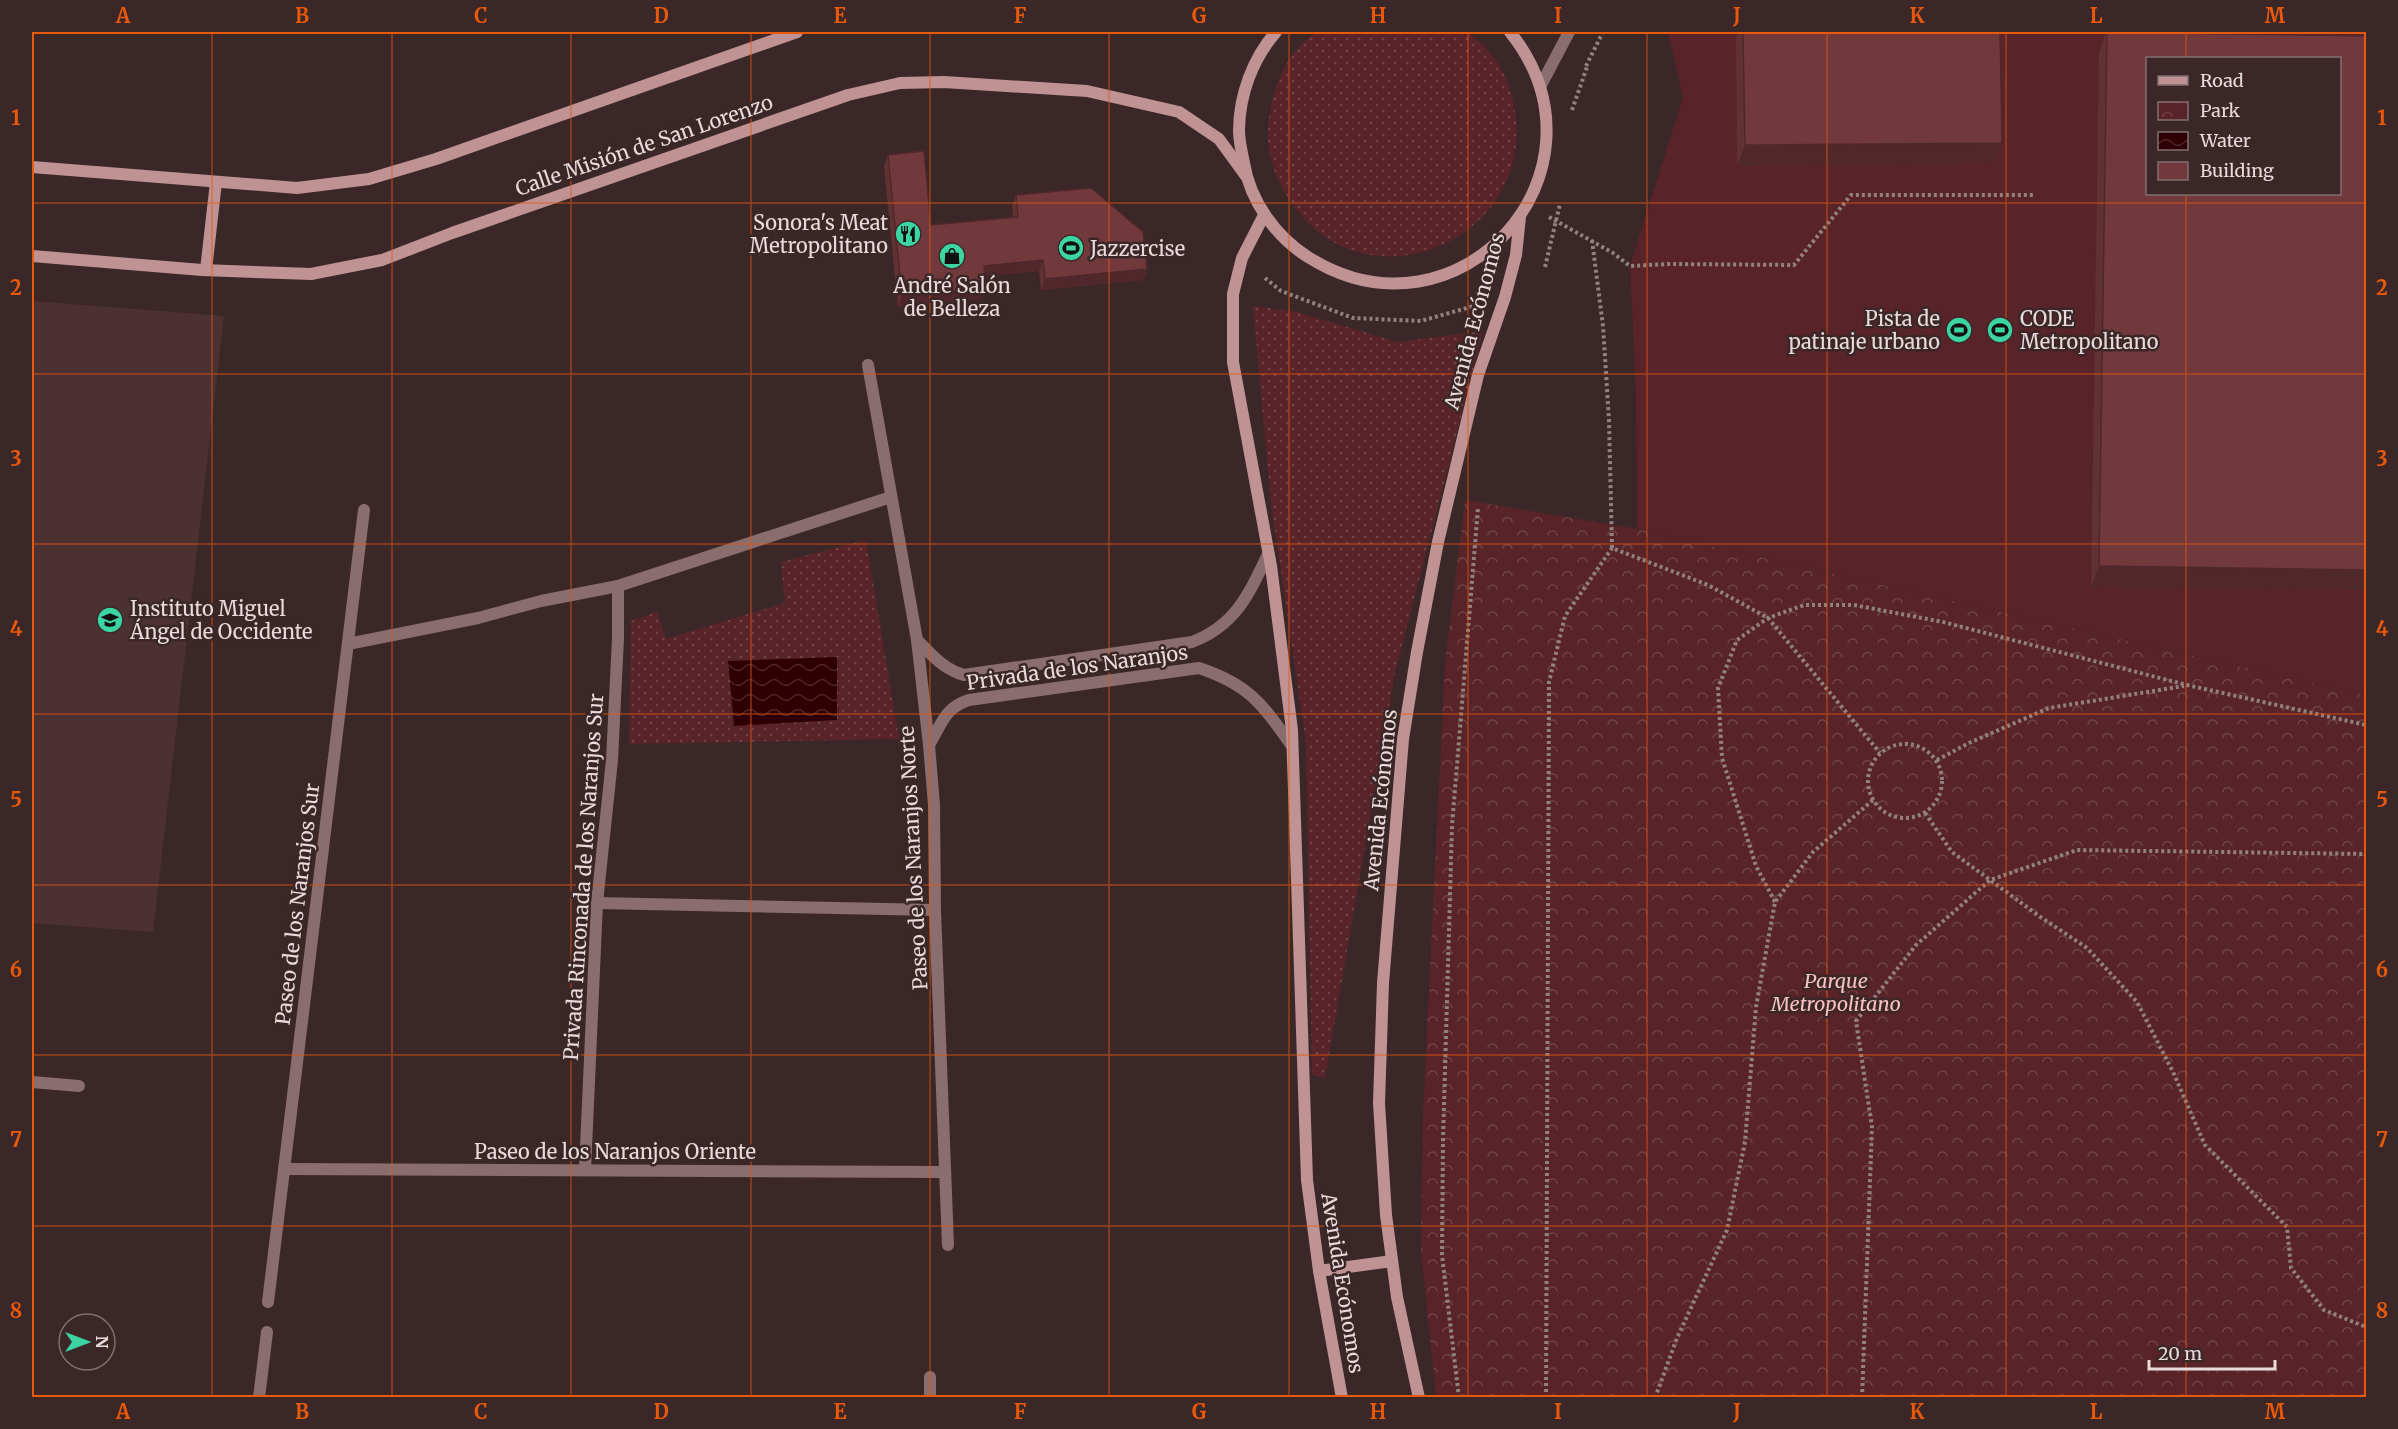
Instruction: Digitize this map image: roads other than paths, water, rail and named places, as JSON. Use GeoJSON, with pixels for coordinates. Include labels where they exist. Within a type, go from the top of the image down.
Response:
{"type":"FeatureCollection","features":[{"type":"Feature","properties":{"kind":"street"},"geometry":{"type":"LineString","coordinates":[[32,167],[297,188],[369,179],[436,159],[797,32]]}},
{"type":"Feature","properties":{"kind":"street"},"geometry":{"type":"LineString","coordinates":[[1276,32],[1263,47],[1245,87],[1239,132],[1246,176],[1264,215],[1292,248],[1328,270],[1370,283],[1413,284],[1455,272],[1491,249],[1520,217],[1540,176],[1546,147],[1546,117],[1540,87],[1524,50],[1510,32]]}},
{"type":"Feature","properties":{"kind":"street"},"geometry":{"type":"LineString","coordinates":[[1540,87],[1569,32]]}},
{"type":"Feature","properties":{"kind":"street","name":"Calle Misión de San Lorenzo"},"geometry":{"type":"LineString","coordinates":[[32,256],[206,270],[310,274],[382,260],[452,233],[848,94],[900,83],[944,82],[1087,91],[1179,111],[1219,139],[1246,176]]}},
{"type":"Feature","properties":{"kind":"street"},"geometry":{"type":"LineString","coordinates":[[206,270],[216,182]]}},
{"type":"Feature","properties":{"kind":"street","name":"Avenida Ecónomos"},"geometry":{"type":"LineString","coordinates":[[1264,215],[1242,258],[1233,294],[1233,362],[1268,554],[1292,746],[1307,1180],[1319,1271],[1342,1398]]}},
{"type":"Feature","properties":{"kind":"street","name":"Avenida Ecónomos"},"geometry":{"type":"LineString","coordinates":[[1419,1398],[1396,1297],[1386,1215],[1379,1103],[1383,983],[1403,739],[1438,542],[1478,375],[1505,297],[1516,255],[1520,217]]}},
{"type":"Feature","properties":{"kind":"street","name":"Paseo de los Naranjos Norte"},"geometry":{"type":"LineString","coordinates":[[868,365],[917,640],[929,745],[934,805],[935,910],[948,1245]]}},
{"type":"Feature","properties":{"kind":"street"},"geometry":{"type":"LineString","coordinates":[[348,644],[478,618],[541,601],[618,586],[891,497]]}},
{"type":"Feature","properties":{"kind":"street","name":"Paseo de los Naranjos Sur"},"geometry":{"type":"LineString","coordinates":[[268,1302],[364,510]]}},
{"type":"Feature","properties":{"kind":"street","name":"Privada de los Naranjos"},"geometry":{"type":"LineString","coordinates":[[917,640],[939,663],[951,671],[964,675],[1192,642],[1210,635],[1230,618],[1249,596],[1268,554]]}},
{"type":"Feature","properties":{"kind":"street","name":"Privada Rinconada de los Naranjos Sur"},"geometry":{"type":"LineString","coordinates":[[585,1170],[597,903],[612,760],[618,586]]}},
{"type":"Feature","properties":{"kind":"street","name":"Privada de los Naranjos"},"geometry":{"type":"LineString","coordinates":[[929,745],[946,712],[957,704],[969,700],[1198,668],[1223,676],[1251,694],[1259,701],[1292,746]]}},
{"type":"Feature","properties":{"kind":"street"},"geometry":{"type":"LineString","coordinates":[[597,903],[935,910]]}},
{"type":"Feature","properties":{"kind":"street"},"geometry":{"type":"LineString","coordinates":[[32,1082],[79,1086]]}},
{"type":"Feature","properties":{"kind":"street","name":"Paseo de los Naranjos Oriente"},"geometry":{"type":"LineString","coordinates":[[284,1169],[945,1172]]}},
{"type":"Feature","properties":{"kind":"street"},"geometry":{"type":"LineString","coordinates":[[1319,1271],[1392,1261]]}},
{"type":"Feature","properties":{"kind":"street"},"geometry":{"type":"LineString","coordinates":[[259,1398],[267,1332]]}},
{"type":"Feature","properties":{"kind":"street"},"geometry":{"type":"LineString","coordinates":[[930,1377],[930,1398]]}},
{"type":"Feature","properties":{"kind":"water"},"geometry":{"type":"Polygon","coordinates":[[[837,657],[837,720],[734,726],[728,661],[837,657]]]}},
{"type":"Feature","properties":{"kind":"place","name":"Sonora's Meat Metropolitano"},"geometry":{"type":"Point","coordinates":[908,234]}},
{"type":"Feature","properties":{"kind":"place","name":"Jazzercise"},"geometry":{"type":"Point","coordinates":[1071,248]}},
{"type":"Feature","properties":{"kind":"place","name":"André Salón de Belleza"},"geometry":{"type":"Point","coordinates":[952,256]}},
{"type":"Feature","properties":{"kind":"place","name":"Pista de patinaje urbano"},"geometry":{"type":"Point","coordinates":[1959,330]}},
{"type":"Feature","properties":{"kind":"place","name":"CODE Metropolitano"},"geometry":{"type":"Point","coordinates":[2000,330]}},
{"type":"Feature","properties":{"kind":"place","name":"Instituto Miguel Ángel de Occidente"},"geometry":{"type":"Point","coordinates":[110,620]}},
{"type":"Feature","properties":{"kind":"park label","name":"Parque Metropolitano"},"geometry":{"type":"Point","coordinates":[1836,992]}}]}
